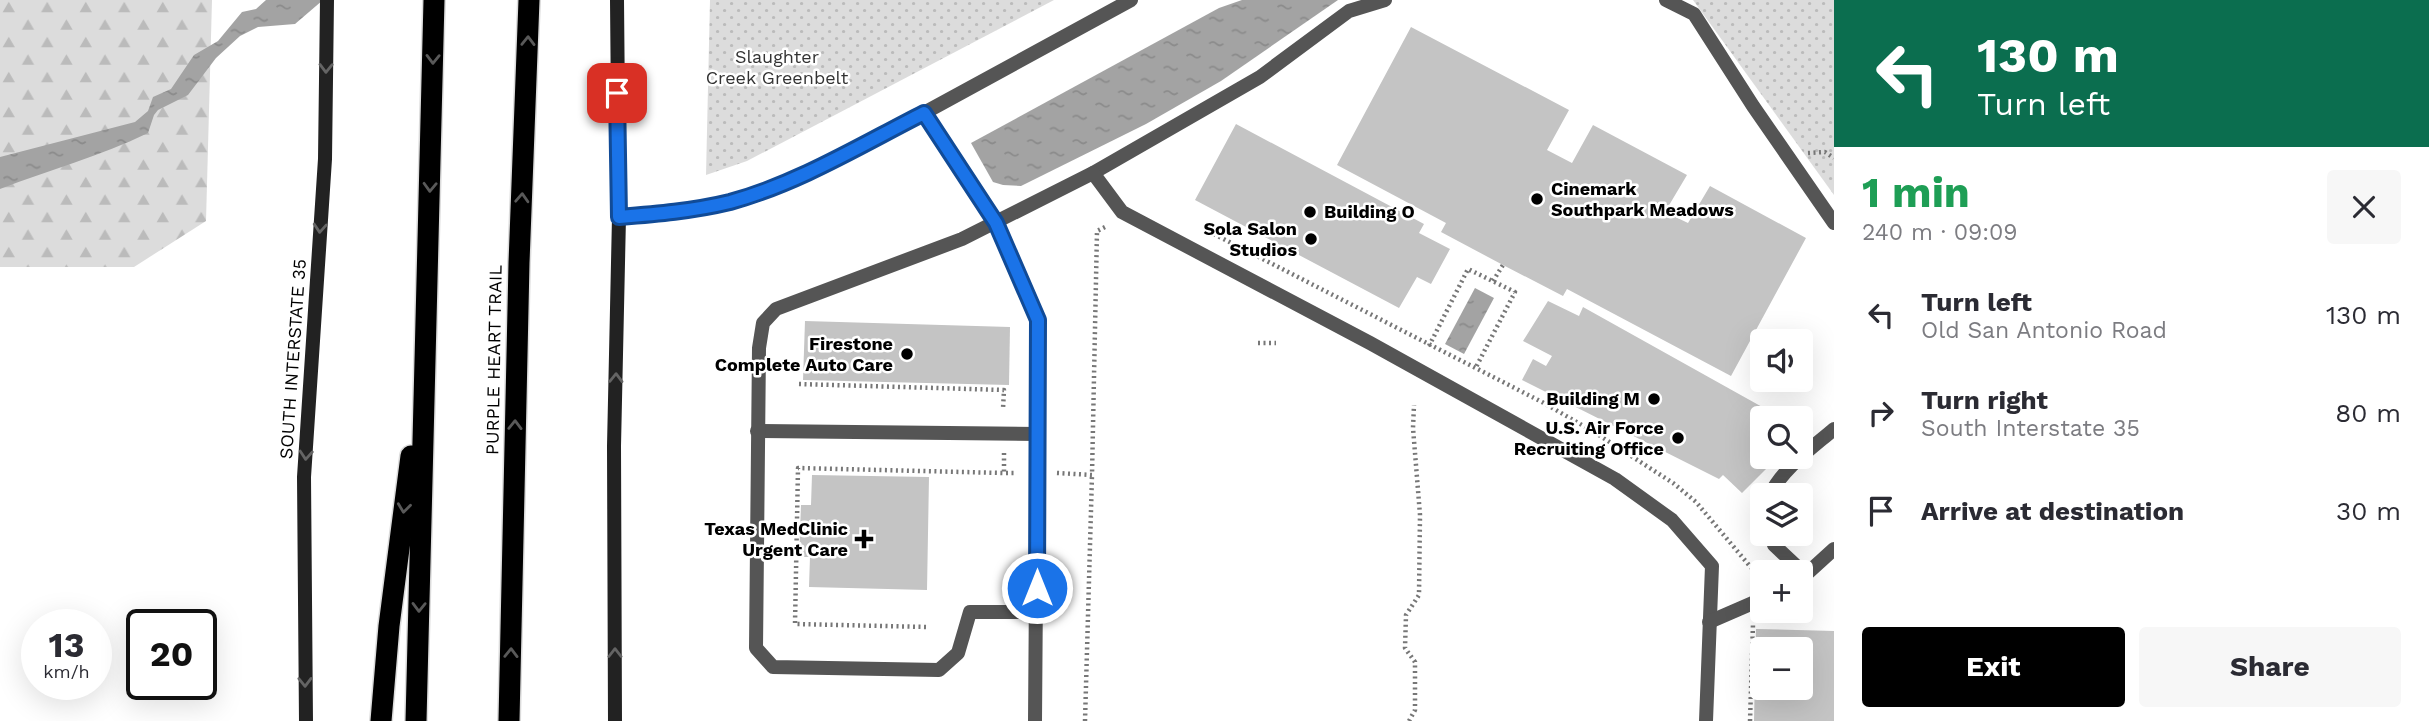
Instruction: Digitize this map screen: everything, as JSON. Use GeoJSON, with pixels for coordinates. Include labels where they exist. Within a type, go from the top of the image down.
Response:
{"type":"FeatureCollection","features":[{"type":"Feature","properties":{"kind":"highway"},"geometry":{"type":"LineString","coordinates":[[416,721],[434,0]]}},
{"type":"Feature","properties":{"kind":"highway","name":"PURPLE HEART TRAIL"},"geometry":{"type":"LineString","coordinates":[[509,721],[519,263],[530,0]]}},
{"type":"Feature","properties":{"kind":"highway"},"geometry":{"type":"LineString","coordinates":[[381,721],[389,626],[425,343]]}},
{"type":"Feature","properties":{"kind":"main road","name":"SOUTH INTERSTATE 35"},"geometry":{"type":"LineString","coordinates":[[306,721],[304,477],[325,159],[327,0]]}},
{"type":"Feature","properties":{"kind":"main road"},"geometry":{"type":"LineString","coordinates":[[615,721],[614,446],[619,217],[617,0]]}},
{"type":"Feature","properties":{"kind":"street"},"geometry":{"type":"LineString","coordinates":[[619,217],[673,213],[730,202],[799,178],[1131,0]]}},
{"type":"Feature","properties":{"kind":"street"},"geometry":{"type":"LineString","coordinates":[[1036,612],[970,612],[958,653],[939,670],[773,667],[756,648],[757,431],[763,323],[776,309],[962,239],[1093,173],[1260,77],[1349,11],[1384,0]]}},
{"type":"Feature","properties":{"kind":"street"},"geometry":{"type":"LineString","coordinates":[[1666,0],[1693,14],[1834,223]]}},
{"type":"Feature","properties":{"kind":"street"},"geometry":{"type":"LineString","coordinates":[[924,113],[996,223],[1038,320],[1035,721]]}},
{"type":"Feature","properties":{"kind":"street"},"geometry":{"type":"LineString","coordinates":[[1093,173],[1122,212],[1433,377],[1604,473],[1672,520],[1712,566],[1706,721]]}},
{"type":"Feature","properties":{"kind":"street"},"geometry":{"type":"LineString","coordinates":[[1778,483],[1834,429]]}},
{"type":"Feature","properties":{"kind":"street"},"geometry":{"type":"LineString","coordinates":[[757,431],[1037,434]]}},
{"type":"Feature","properties":{"kind":"street"},"geometry":{"type":"LineString","coordinates":[[1775,546],[1788,560]]}},
{"type":"Feature","properties":{"kind":"street"},"geometry":{"type":"LineString","coordinates":[[1813,569],[1834,550]]}},
{"type":"Feature","properties":{"kind":"street"},"geometry":{"type":"LineString","coordinates":[[1709,622],[1750,604]]}},
{"type":"Feature","properties":{"kind":"path"},"geometry":{"type":"LineString","coordinates":[[1085,721],[1097,231],[1105,227]]}},
{"type":"Feature","properties":{"kind":"path"},"geometry":{"type":"LineString","coordinates":[[1493,281],[1503,265]]}},
{"type":"Feature","properties":{"kind":"path"},"geometry":{"type":"LineString","coordinates":[[1429,346],[1468,269],[1515,292],[1475,369]]}},
{"type":"Feature","properties":{"kind":"path"},"geometry":{"type":"LineString","coordinates":[[1258,342],[1276,343]]}},
{"type":"Feature","properties":{"kind":"path"},"geometry":{"type":"LineString","coordinates":[[799,384],[1004,390],[1003,409]]}},
{"type":"Feature","properties":{"kind":"path"},"geometry":{"type":"LineString","coordinates":[[1409,721],[1415,710],[1415,662],[1405,648],[1406,615],[1419,595],[1420,515],[1413,428],[1414,405]]}},
{"type":"Feature","properties":{"kind":"path"},"geometry":{"type":"LineString","coordinates":[[1004,453],[1004,473]]}},
{"type":"Feature","properties":{"kind":"path"},"geometry":{"type":"LineString","coordinates":[[926,627],[794,624],[798,468],[1015,473]]}},
{"type":"Feature","properties":{"kind":"path"},"geometry":{"type":"LineString","coordinates":[[1057,473],[1092,475]]}},
{"type":"Feature","properties":{"kind":"path"},"geometry":{"type":"LineString","coordinates":[[1750,721],[1753,624]]}},
{"type":"Feature","properties":{"kind":"green space"},"geometry":{"type":"Polygon","coordinates":[[[0,0],[212,0],[206,221],[134,267],[0,267],[0,0]]]}},
{"type":"Feature","properties":{"kind":"green space","name":"Slaughter Creek Greenbelt"},"geometry":{"type":"Polygon","coordinates":[[[710,0],[1054,0],[747,161],[706,175],[710,0]]]}},
{"type":"Feature","properties":{"kind":"green space"},"geometry":{"type":"Polygon","coordinates":[[[1693,0],[1834,0],[1834,195],[1693,0]]]}},
{"type":"Feature","properties":{"kind":"water"},"geometry":{"type":"Polygon","coordinates":[[[266,0],[323,0],[295,24],[258,27],[240,36],[216,58],[188,95],[158,110],[148,133],[0,189],[0,157],[135,122],[148,111],[153,97],[171,89],[194,55],[218,41],[242,12],[256,9],[266,0]]]}},
{"type":"Feature","properties":{"kind":"water"},"geometry":{"type":"Polygon","coordinates":[[[1242,0],[1338,0],[1221,81],[1146,124],[1021,186],[993,182],[971,143],[1219,8],[1242,0]]]}},
{"type":"Feature","properties":{"kind":"water"},"geometry":{"type":"Polygon","coordinates":[[[1475,288],[1494,298],[1464,354],[1445,344],[1475,288]]]}},
{"type":"Feature","properties":{"kind":"building","name":"Cinemark Southpark Meadows"},"geometry":{"type":"Polygon","coordinates":[[[1411,27],[1569,110],[1547,150],[1572,163],[1593,125],[1687,175],[1665,212],[1688,223],[1710,186],[1806,238],[1757,329],[1750,329],[1750,341],[1731,376],[1567,289],[1563,296],[1441,232],[1446,223],[1337,165],[1411,27]]]}},
{"type":"Feature","properties":{"kind":"building","name":"Building O"},"geometry":{"type":"Polygon","coordinates":[[[1236,124],[1424,224],[1419,233],[1450,249],[1431,284],[1417,277],[1399,308],[1195,200],[1236,124]]]}},
{"type":"Feature","properties":{"kind":"building","name":"Building M"},"geometry":{"type":"Polygon","coordinates":[[[1548,301],[1579,316],[1583,307],[1760,406],[1750,406],[1750,469],[1766,469],[1742,493],[1723,475],[1719,479],[1522,380],[1533,359],[1546,366],[1552,356],[1523,341],[1548,301]]]}},
{"type":"Feature","properties":{"kind":"building","name":"Firestone Complete Auto Care"},"geometry":{"type":"Polygon","coordinates":[[[805,321],[1010,327],[1009,385],[803,380],[805,321]]]}},
{"type":"Feature","properties":{"kind":"building","name":"Texas MedClinic Urgent Care"},"geometry":{"type":"Polygon","coordinates":[[[812,475],[929,477],[927,590],[809,587],[810,557],[799,557],[801,505],[811,505],[812,475]]]}},
{"type":"Feature","properties":{"kind":"building"},"geometry":{"type":"Polygon","coordinates":[[[1756,629],[1834,631],[1834,721],[1754,721],[1754,700],[1813,700],[1813,637],[1756,637],[1756,629]]]}},
{"type":"Feature","properties":{"kind":"place","name":"Cinemark Southpark Meadows"},"geometry":{"type":"Point","coordinates":[1537,199]}},
{"type":"Feature","properties":{"kind":"place","name":"Building O"},"geometry":{"type":"Point","coordinates":[1310,212]}},
{"type":"Feature","properties":{"kind":"place","name":"Sola Salon Studios"},"geometry":{"type":"Point","coordinates":[1311,239]}},
{"type":"Feature","properties":{"kind":"place","name":"Firestone Complete Auto Care"},"geometry":{"type":"Point","coordinates":[907,354]}},
{"type":"Feature","properties":{"kind":"place","name":"Building M"},"geometry":{"type":"Point","coordinates":[1654,399]}},
{"type":"Feature","properties":{"kind":"place","name":"U.S. Air Force Recruiting Office"},"geometry":{"type":"Point","coordinates":[1678,438]}},
{"type":"Feature","properties":{"kind":"place","name":"Texas MedClinic Urgent Care"},"geometry":{"type":"Point","coordinates":[864,539]}},
{"type":"Feature","properties":{"kind":"route"},"geometry":{"type":"LineString","coordinates":[[617,93],[619,217],[673,213],[730,202],[799,178],[924,113],[996,223],[1038,320],[1037,588]]}}]}
